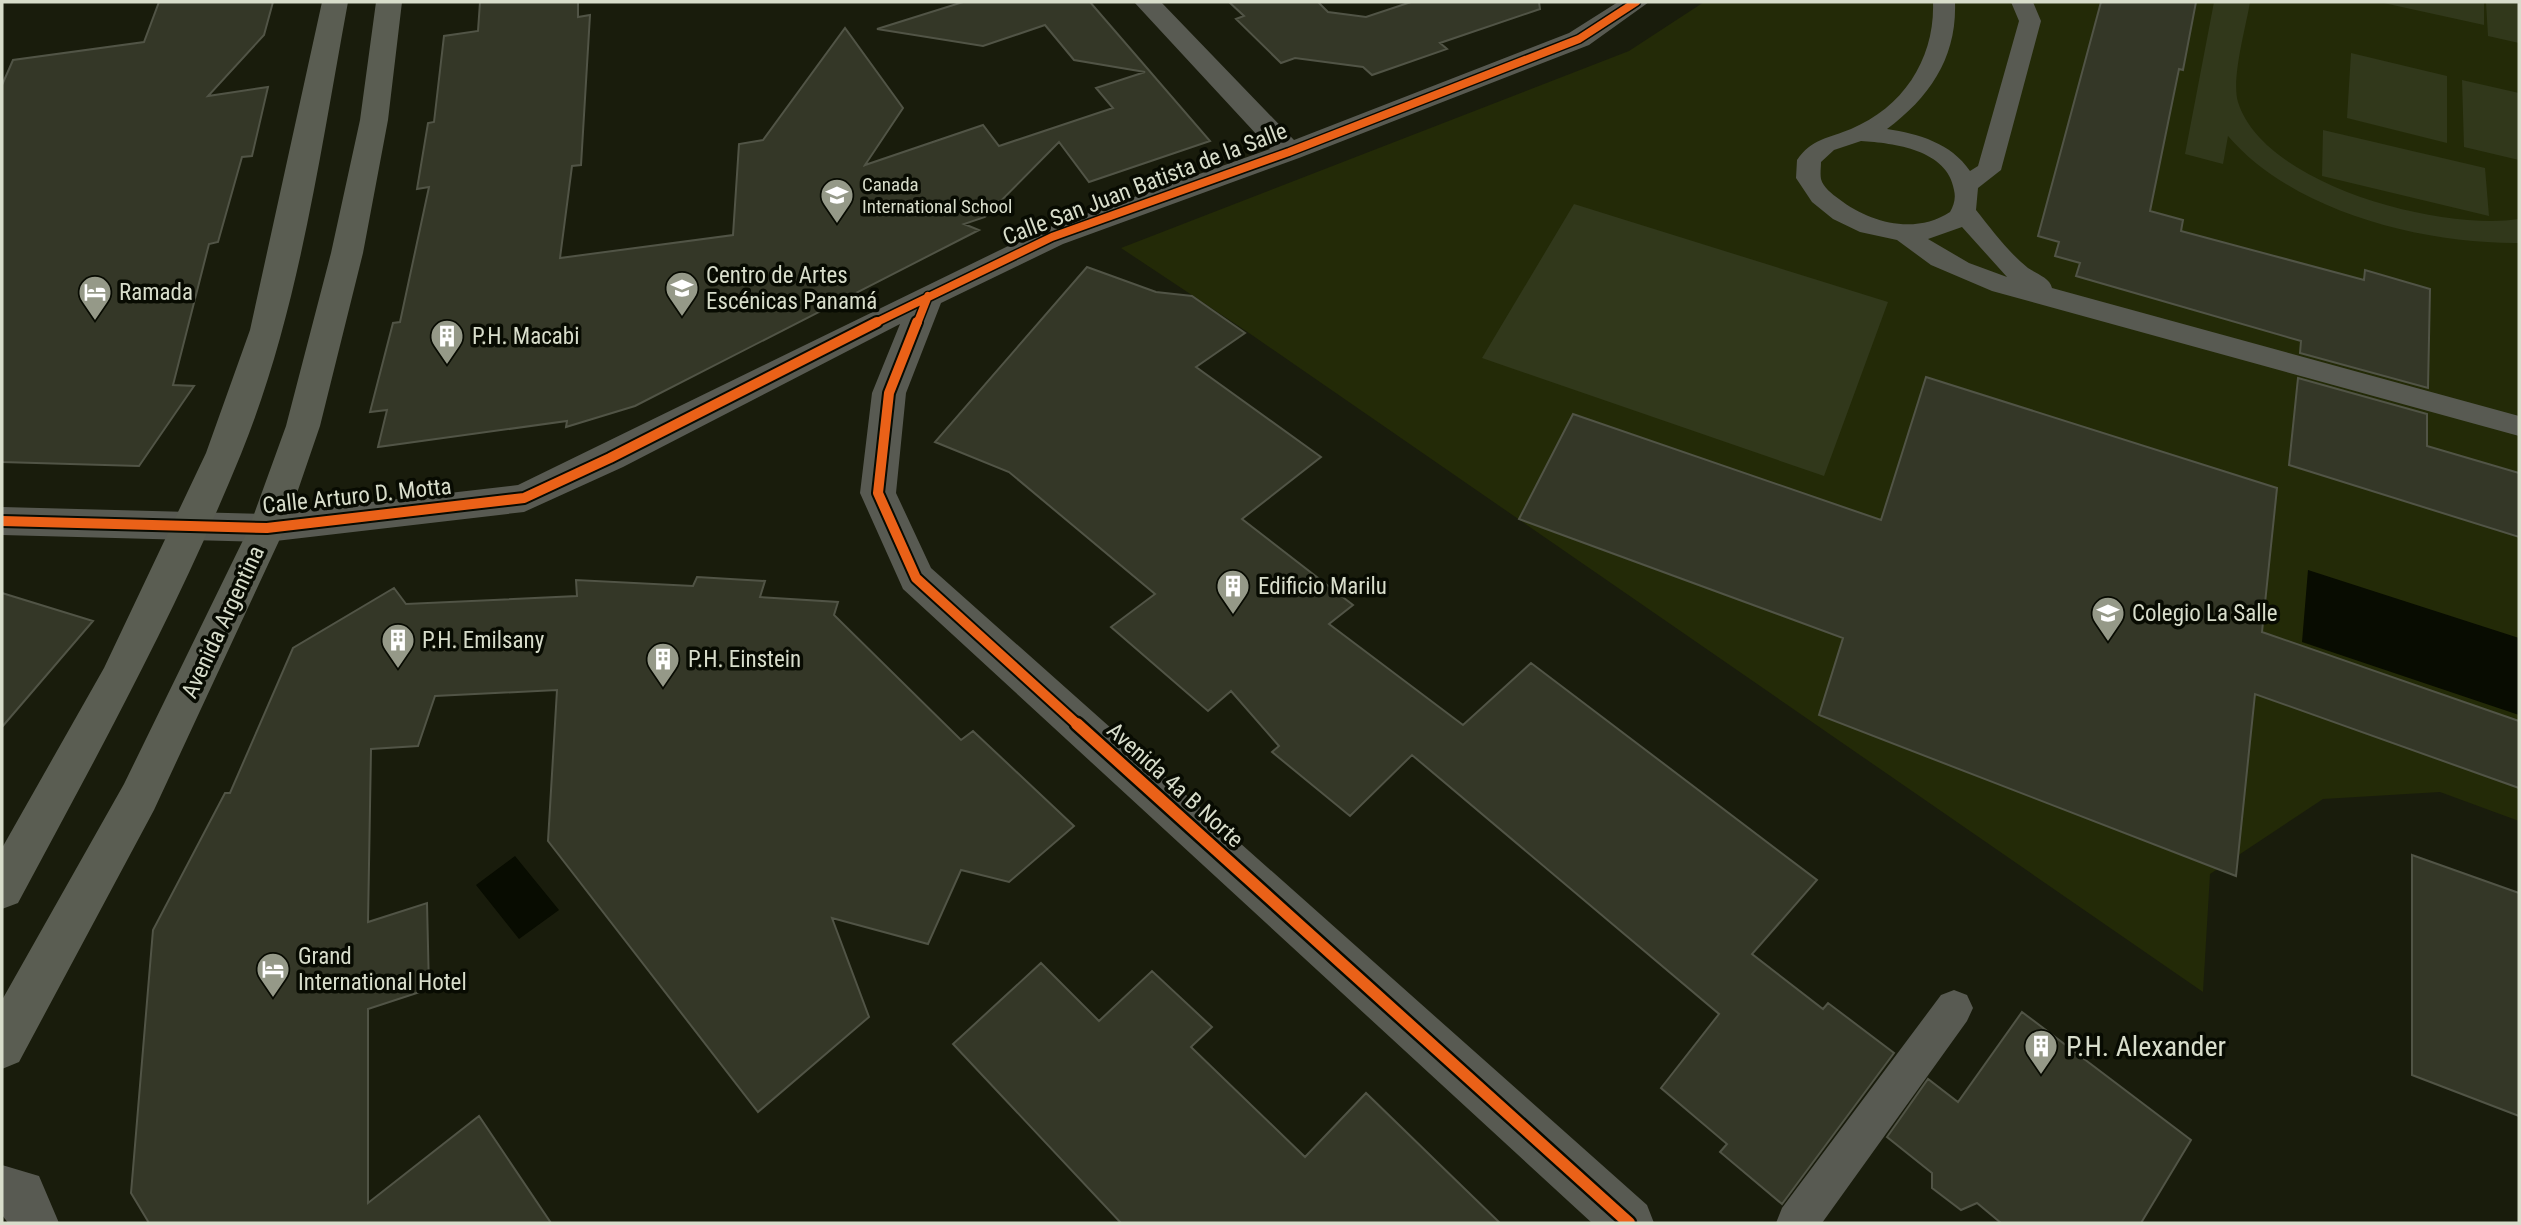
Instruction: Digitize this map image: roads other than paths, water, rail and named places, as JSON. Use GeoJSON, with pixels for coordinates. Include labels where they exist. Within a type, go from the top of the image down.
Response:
{"type":"FeatureCollection","features":[{"type":"Feature","properties":{"kind":"street"},"geometry":{"type":"LineString","coordinates":[[2,889],[113,689],[192,527],[224,453],[266,330],[296,199],[335,2]]}},
{"type":"Feature","properties":{"kind":"street","name":"Avenida Argentina"},"geometry":{"type":"LineString","coordinates":[[2,1045],[139,797],[267,528],[303,426],[347,253],[374,120],[389,2]]}},
{"type":"Feature","properties":{"kind":"street"},"geometry":{"type":"LineString","coordinates":[[1146,2],[1289,152]]}},
{"type":"Feature","properties":{"kind":"street","name":"Calle San Juan Batista de la Salle"},"geometry":{"type":"LineString","coordinates":[[524,498],[610,458],[928,296],[1052,237],[1289,152],[1579,39],[1636,2]]}},
{"type":"Feature","properties":{"kind":"street","name":"Avenida 4a B Norte"},"geometry":{"type":"LineString","coordinates":[[928,296],[892,387],[877,492],[916,578],[1629,1223]]}},
{"type":"Feature","properties":{"kind":"street"},"geometry":{"type":"LineString","coordinates":[[827,348],[861,350],[892,387]]}},
{"type":"Feature","properties":{"kind":"street","name":"Calle Arturo D. Motta"},"geometry":{"type":"LineString","coordinates":[[2,520],[267,528],[432,511],[524,498]]}},
{"type":"Feature","properties":{"kind":"street"},"geometry":{"type":"LineString","coordinates":[[2,1190],[21,1194],[34,1223]]}},
{"type":"Feature","properties":{"kind":"lane"},"geometry":{"type":"LineString","coordinates":[[1860,134],[1903,108],[1926,77],[1939,54],[1947,23],[1944,2]]}},
{"type":"Feature","properties":{"kind":"lane"},"geometry":{"type":"LineString","coordinates":[[1967,184],[1989,170],[2030,20],[2022,2]]}},
{"type":"Feature","properties":{"kind":"lane"},"geometry":{"type":"LineString","coordinates":[[1860,134],[1886,135],[1913,141],[1937,152],[1956,167],[1967,184],[1969,198],[1965,211],[1951,223],[1931,231],[1904,233],[1877,229],[1851,220],[1829,207],[1814,191],[1808,175],[1810,160],[1815,153],[1837,138],[1860,134]]}},
{"type":"Feature","properties":{"kind":"lane"},"geometry":{"type":"LineString","coordinates":[[1965,211],[2006,263],[2026,280],[2066,300]]}},
{"type":"Feature","properties":{"kind":"lane"},"geometry":{"type":"LineString","coordinates":[[1904,233],[1922,249],[1970,274],[2014,290],[2066,300],[2519,426]]}},
{"type":"Feature","properties":{"kind":"lane"},"geometry":{"type":"LineString","coordinates":[[1797,1223],[1954,1008]]}},
{"type":"Feature","properties":{"kind":"place","name":"Canada International School"},"geometry":{"type":"Point","coordinates":[837,225]}},
{"type":"Feature","properties":{"kind":"place","name":"Centro de Artes Escénicas Panamá"},"geometry":{"type":"Point","coordinates":[682,318]}},
{"type":"Feature","properties":{"kind":"place","name":"Ramada"},"geometry":{"type":"Point","coordinates":[95,322]}},
{"type":"Feature","properties":{"kind":"place","name":"P.H. Macabi"},"geometry":{"type":"Point","coordinates":[447,366]}},
{"type":"Feature","properties":{"kind":"place","name":"Edificio Marilu"},"geometry":{"type":"Point","coordinates":[1233,616]}},
{"type":"Feature","properties":{"kind":"place","name":"Colegio La Salle"},"geometry":{"type":"Point","coordinates":[2108,643]}},
{"type":"Feature","properties":{"kind":"place","name":"P.H. Emilsany"},"geometry":{"type":"Point","coordinates":[398,670]}},
{"type":"Feature","properties":{"kind":"place","name":"P.H. Einstein"},"geometry":{"type":"Point","coordinates":[663,689]}},
{"type":"Feature","properties":{"kind":"place","name":"Grand International Hotel"},"geometry":{"type":"Point","coordinates":[273,999]}},
{"type":"Feature","properties":{"kind":"place","name":"P.H. Alexander"},"geometry":{"type":"Point","coordinates":[2041,1076]}}]}
